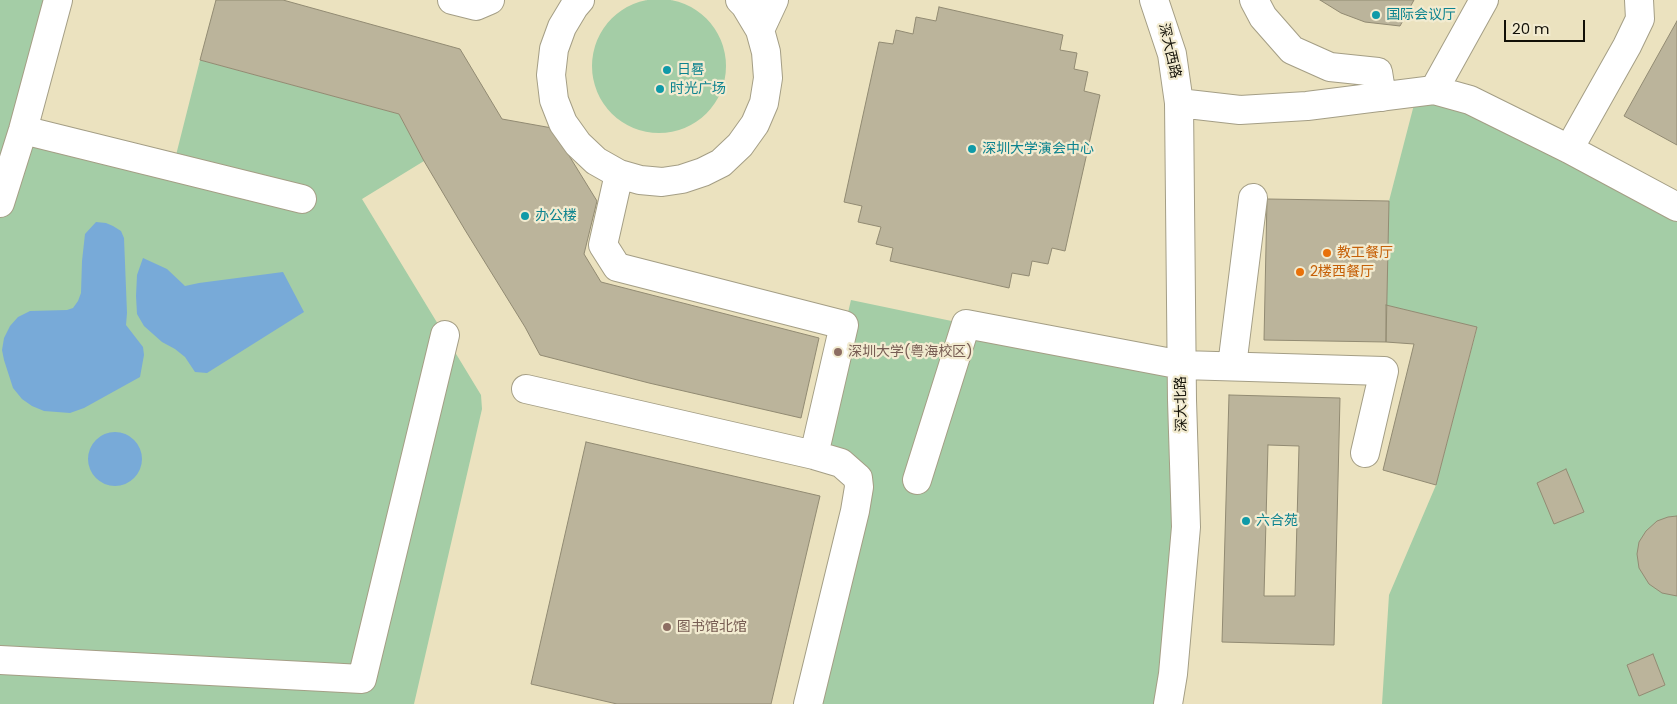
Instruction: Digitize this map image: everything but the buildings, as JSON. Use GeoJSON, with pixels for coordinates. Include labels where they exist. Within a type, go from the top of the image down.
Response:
{"type":"FeatureCollection","features":[{"type":"Feature","properties":{"kind":"street"},"geometry":{"type":"LineString","coordinates":[[0,203],[58,0]]}},
{"type":"Feature","properties":{"kind":"street"},"geometry":{"type":"LineString","coordinates":[[452,0],[476,6],[490,0]]}},
{"type":"Feature","properties":{"kind":"street"},"geometry":{"type":"LineString","coordinates":[[580,0],[562,26],[554,50],[551,75],[554,100],[564,123],[578,144],[596,161],[619,174],[640,180],[662,182],[682,179],[703,172],[721,162],[740,145],[755,124],[764,103],[768,78],[766,52],[760,30],[740,0]]}},
{"type":"Feature","properties":{"kind":"street"},"geometry":{"type":"LineString","coordinates":[[760,30],[774,0]]}},
{"type":"Feature","properties":{"kind":"street","name":"深大西路"},"geometry":{"type":"LineString","coordinates":[[1154,0],[1172,54],[1179,103]]}},
{"type":"Feature","properties":{"kind":"street"},"geometry":{"type":"LineString","coordinates":[[1254,0],[1263,17],[1292,50],[1330,67],[1378,72],[1382,98]]}},
{"type":"Feature","properties":{"kind":"street"},"geometry":{"type":"LineString","coordinates":[[1434,90],[1484,0]]}},
{"type":"Feature","properties":{"kind":"street"},"geometry":{"type":"LineString","coordinates":[[1568,149],[1627,46],[1640,19],[1639,0]]}},
{"type":"Feature","properties":{"kind":"street"},"geometry":{"type":"LineString","coordinates":[[1179,103],[1240,110],[1307,106],[1434,90],[1470,100],[1568,149],[1677,208]]}},
{"type":"Feature","properties":{"kind":"street","name":"深大北路"},"geometry":{"type":"LineString","coordinates":[[1168,704],[1173,674],[1186,527],[1179,103]]}},
{"type":"Feature","properties":{"kind":"street"},"geometry":{"type":"LineString","coordinates":[[22,130],[302,199]]}},
{"type":"Feature","properties":{"kind":"street"},"geometry":{"type":"LineString","coordinates":[[619,174],[603,245],[618,267],[844,325],[814,455]]}},
{"type":"Feature","properties":{"kind":"street"},"geometry":{"type":"LineString","coordinates":[[1232,366],[1253,198]]}},
{"type":"Feature","properties":{"kind":"street"},"geometry":{"type":"LineString","coordinates":[[917,480],[966,324],[1182,365],[1384,371],[1365,453]]}},
{"type":"Feature","properties":{"kind":"street"},"geometry":{"type":"LineString","coordinates":[[0,660],[362,679],[445,335]]}},
{"type":"Feature","properties":{"kind":"street"},"geometry":{"type":"LineString","coordinates":[[526,389],[814,455],[841,463],[858,478],[855,511],[808,704]]}},
{"type":"Feature","properties":{"kind":"shaded area","name":"深圳大学(粤海校区)"},"geometry":{"type":"Polygon","coordinates":[[[0,0],[1677,0],[1677,704],[0,704],[0,0]]]}},
{"type":"Feature","properties":{"kind":"green space"},"geometry":{"type":"Polygon","coordinates":[[[659,-1],[685,4],[696,10],[706,19],[715,29],[721,40],[726,66],[721,92],[715,103],[706,113],[696,122],[685,128],[659,133],[633,128],[622,122],[612,113],[603,103],[597,92],[592,66],[597,40],[603,29],[612,19],[622,10],[633,4],[659,-1]]]}},
{"type":"Feature","properties":{"kind":"green space"},"geometry":{"type":"Polygon","coordinates":[[[0,0],[58,0],[23,129],[173,167],[200,60],[399,114],[424,161],[362,199],[481,395],[482,409],[414,704],[0,704],[0,0]]]}},
{"type":"Feature","properties":{"kind":"green space"},"geometry":{"type":"Polygon","coordinates":[[[1434,90],[1677,204],[1677,704],[1382,704],[1389,595],[1436,485],[1477,328],[1386,305],[1389,201],[1417,93],[1434,90]]]}},
{"type":"Feature","properties":{"kind":"green space"},"geometry":{"type":"Polygon","coordinates":[[[851,300],[1182,365],[1168,704],[808,704],[859,487],[814,455],[851,300]]]}},
{"type":"Feature","properties":{"kind":"water"},"geometry":{"type":"Polygon","coordinates":[[[96,222],[113,226],[121,231],[124,238],[126,325],[143,347],[144,355],[140,377],[84,408],[70,413],[44,411],[22,399],[13,388],[2,350],[4,338],[10,326],[18,317],[30,311],[67,310],[73,308],[81,293],[85,234],[96,222]]]}},
{"type":"Feature","properties":{"kind":"water"},"geometry":{"type":"Polygon","coordinates":[[[143,258],[167,269],[185,286],[283,272],[304,312],[207,373],[195,372],[185,357],[162,342],[144,326],[137,314],[137,275],[143,258]]]}},
{"type":"Feature","properties":{"kind":"water"},"geometry":{"type":"Polygon","coordinates":[[[115,432],[125,434],[134,440],[140,449],[142,459],[140,469],[134,478],[125,484],[115,486],[105,484],[96,478],[90,469],[88,459],[90,449],[96,440],[105,434],[115,432]]]}},
{"type":"Feature","properties":{"kind":"place","name":"国际会议厅"},"geometry":{"type":"Point","coordinates":[1376,15]}},
{"type":"Feature","properties":{"kind":"place","name":"日晷"},"geometry":{"type":"Point","coordinates":[667,70]}},
{"type":"Feature","properties":{"kind":"place","name":"时光广场"},"geometry":{"type":"Point","coordinates":[660,89]}},
{"type":"Feature","properties":{"kind":"place","name":"深圳大学演会中心"},"geometry":{"type":"Point","coordinates":[972,149]}},
{"type":"Feature","properties":{"kind":"place","name":"办公楼"},"geometry":{"type":"Point","coordinates":[525,216]}},
{"type":"Feature","properties":{"kind":"place","name":"教工餐厅"},"geometry":{"type":"Point","coordinates":[1327,253]}},
{"type":"Feature","properties":{"kind":"place","name":"2楼西餐厅"},"geometry":{"type":"Point","coordinates":[1300,272]}},
{"type":"Feature","properties":{"kind":"place","name":"深圳大学(粤海校区)"},"geometry":{"type":"Point","coordinates":[838,352]}},
{"type":"Feature","properties":{"kind":"place","name":"六合苑"},"geometry":{"type":"Point","coordinates":[1246,521]}},
{"type":"Feature","properties":{"kind":"place","name":"图书馆北馆"},"geometry":{"type":"Point","coordinates":[667,627]}}]}
